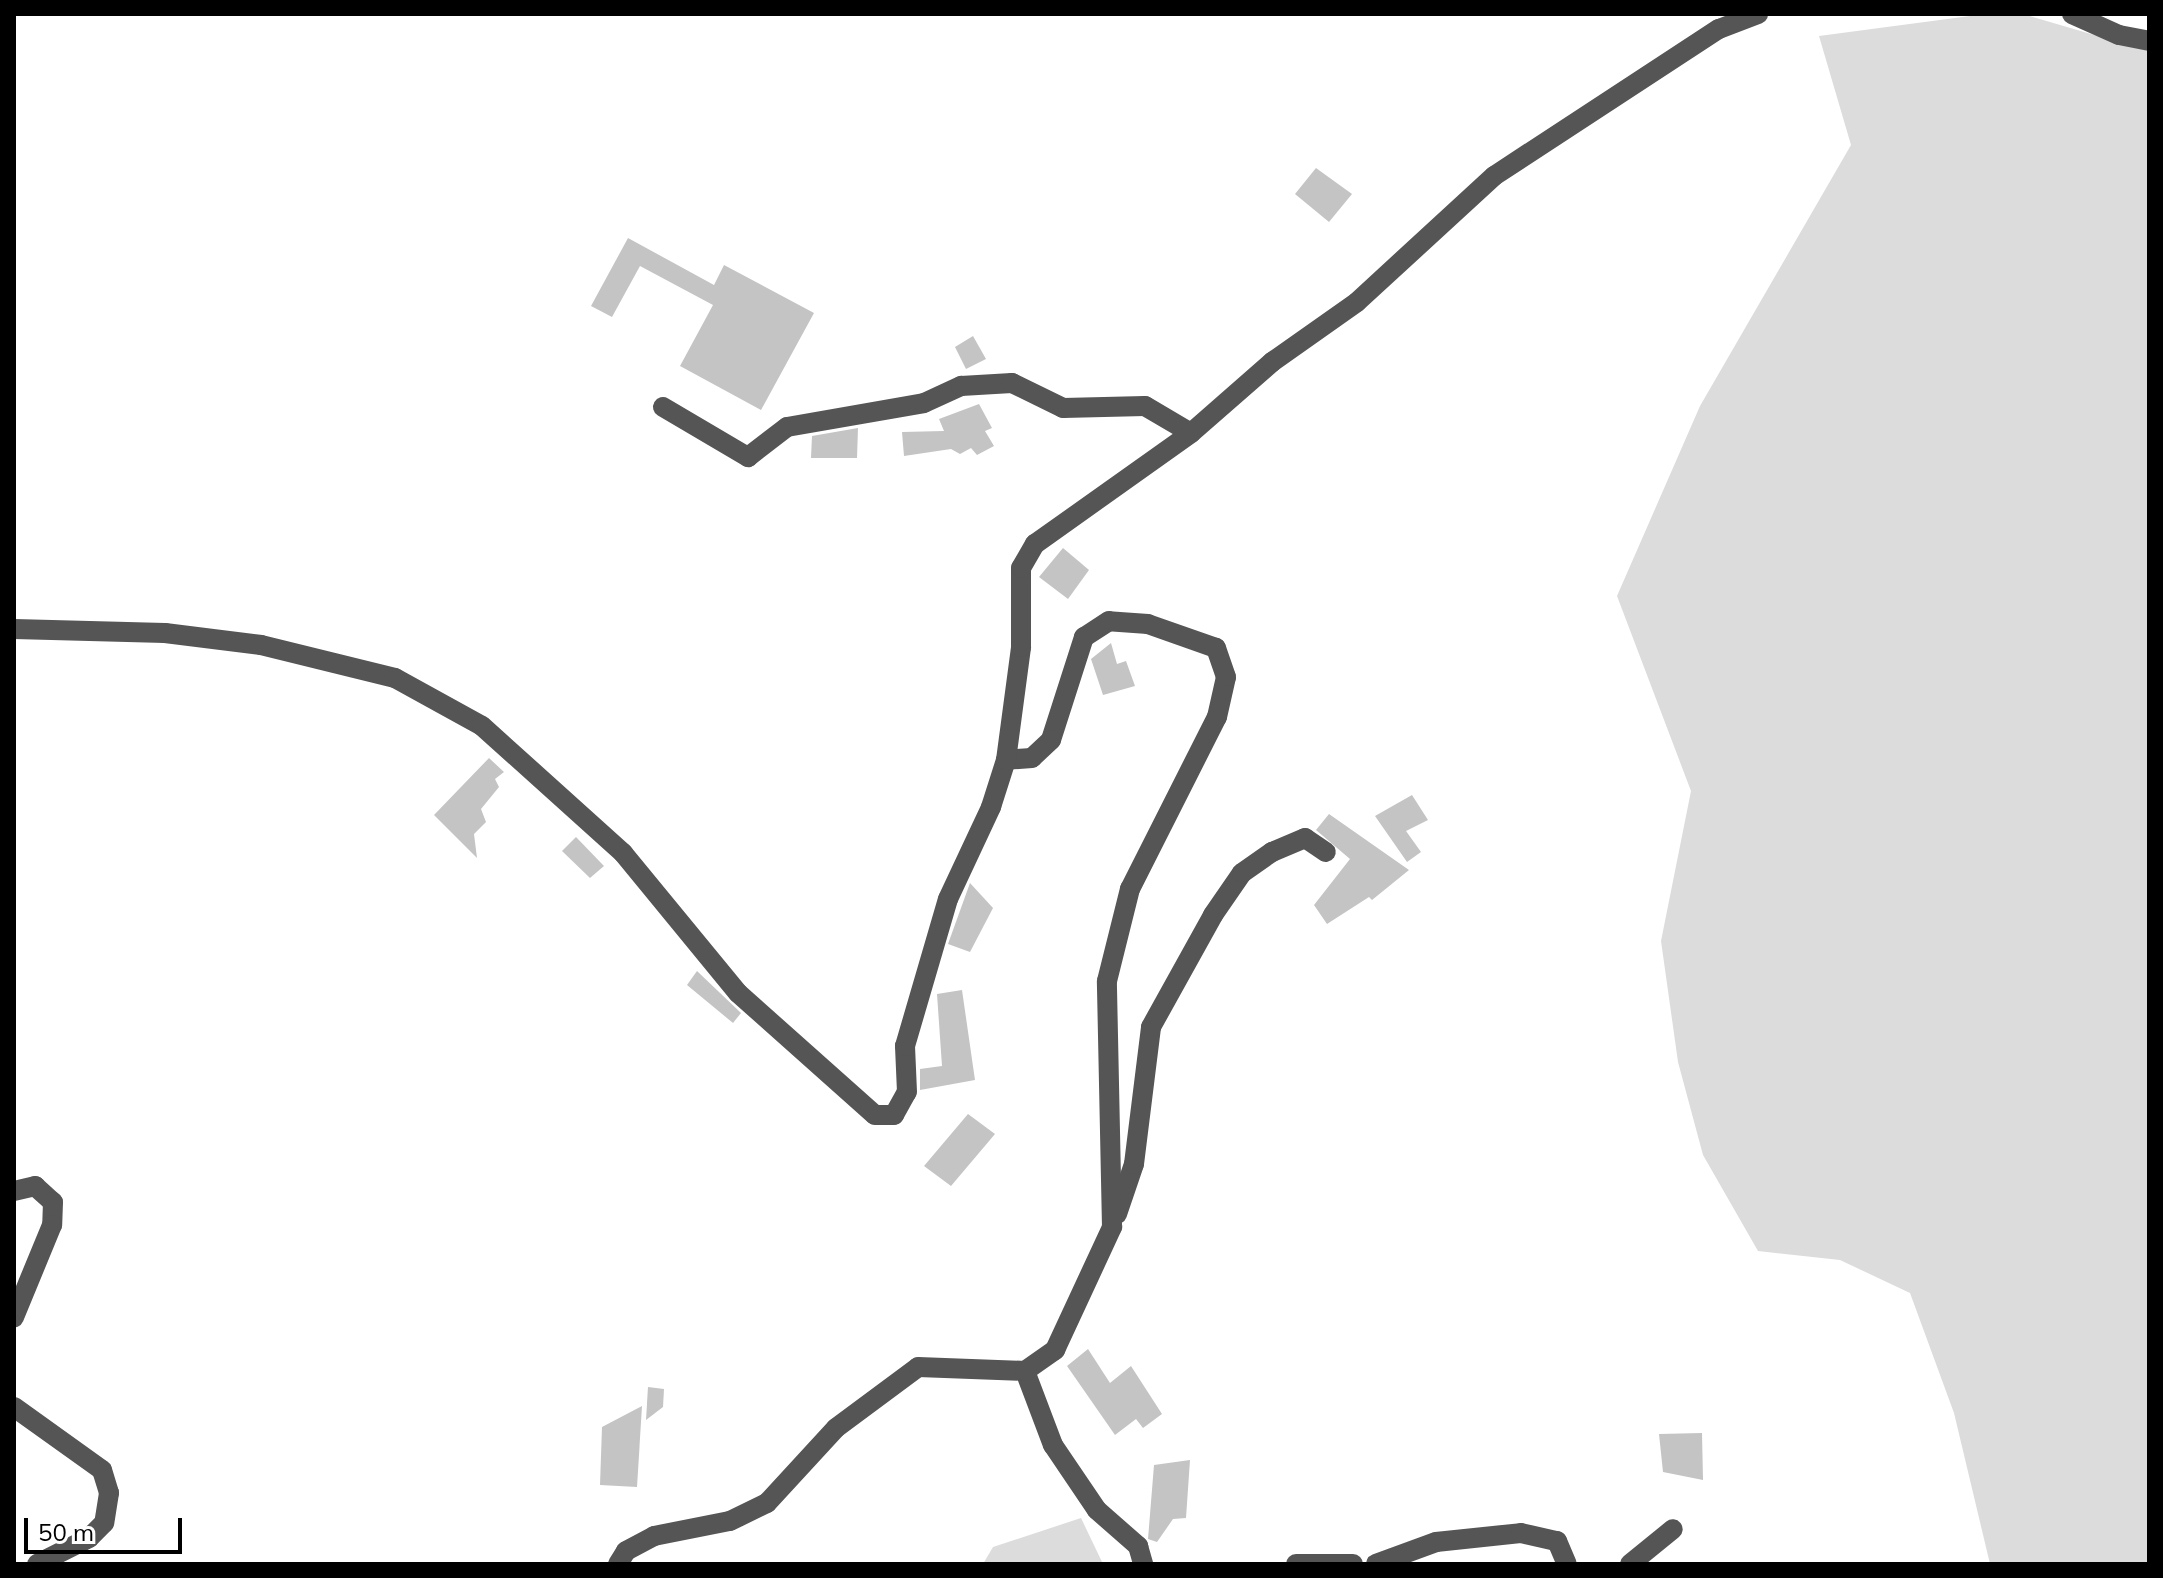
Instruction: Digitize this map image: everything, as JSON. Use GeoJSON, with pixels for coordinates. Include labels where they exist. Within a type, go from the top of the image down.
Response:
{"type":"FeatureCollection","features":[{"type":"Feature","properties":{"kind":"street"},"geometry":{"type":"LineString","coordinates":[[14,629],[165,633],[261,645],[395,678],[482,726],[623,853],[738,993],[875,1115],[894,1115],[907,1092],[905,1046],[948,899],[991,807],[1006,760],[1021,647],[1021,568],[1035,544],[1191,433],[1272,362],[1357,302],[1494,176],[1719,29],[1758,14]]}},
{"type":"Feature","properties":{"kind":"street"},"geometry":{"type":"LineString","coordinates":[[2072,14],[2149,41]]}},
{"type":"Feature","properties":{"kind":"street"},"geometry":{"type":"LineString","coordinates":[[663,407],[748,457],[787,427],[924,403],[974,385],[1012,383],[1063,408],[1145,406],[1191,433]]}},
{"type":"Feature","properties":{"kind":"street"},"geometry":{"type":"LineString","coordinates":[[1006,760],[1032,758],[1051,740],[1084,637],[1109,621],[1148,624],[1216,648],[1226,677],[1217,717],[1130,889],[1107,981],[1112,1227]]}},
{"type":"Feature","properties":{"kind":"street"},"geometry":{"type":"LineString","coordinates":[[618,1564],[626,1551],[654,1536],[730,1521],[767,1503],[836,1428],[918,1367],[1025,1371],[1055,1350],[1112,1227],[1134,1164],[1151,1027],[1213,915],[1242,873],[1272,852],[1305,838],[1326,852]]}},
{"type":"Feature","properties":{"kind":"street"},"geometry":{"type":"LineString","coordinates":[[14,1191],[35,1186],[53,1202],[52,1225],[14,1317]]}},
{"type":"Feature","properties":{"kind":"street"},"geometry":{"type":"LineString","coordinates":[[1025,1371],[1053,1445],[1097,1510],[1138,1546],[1143,1564]]}},
{"type":"Feature","properties":{"kind":"street"},"geometry":{"type":"LineString","coordinates":[[14,1407],[102,1470],[109,1493],[104,1523],[89,1538],[37,1564]]}},
{"type":"Feature","properties":{"kind":"street"},"geometry":{"type":"LineString","coordinates":[[1630,1564],[1673,1529]]}},
{"type":"Feature","properties":{"kind":"street"},"geometry":{"type":"LineString","coordinates":[[1376,1564],[1436,1542],[1521,1533],[1557,1541],[1567,1564]]}},
{"type":"Feature","properties":{"kind":"street"},"geometry":{"type":"LineString","coordinates":[[1296,1564],[1353,1564]]}},
{"type":"Feature","properties":{"kind":"shaded area"},"geometry":{"type":"Polygon","coordinates":[[[1985,14],[2023,14],[2149,51],[2149,1564],[1990,1564],[1954,1413],[1910,1293],[1840,1260],[1758,1251],[1703,1155],[1678,1062],[1661,941],[1691,791],[1617,596],[1700,406],[1851,145],[1819,36],[1985,14]]]}},
{"type":"Feature","properties":{"kind":"shaded area"},"geometry":{"type":"Polygon","coordinates":[[[1081,1518],[1103,1564],[983,1564],[993,1547],[1081,1518]]]}},
{"type":"Feature","properties":{"kind":"building"},"geometry":{"type":"Polygon","coordinates":[[[1316,168],[1352,194],[1329,222],[1295,194],[1316,168]]]}},
{"type":"Feature","properties":{"kind":"building"},"geometry":{"type":"Polygon","coordinates":[[[628,238],[714,285],[724,265],[814,313],[761,410],[680,366],[713,305],[640,266],[612,317],[591,306],[628,238]]]}},
{"type":"Feature","properties":{"kind":"building"},"geometry":{"type":"Polygon","coordinates":[[[973,336],[986,359],[966,369],[955,347],[973,336]]]}},
{"type":"Feature","properties":{"kind":"building"},"geometry":{"type":"Polygon","coordinates":[[[979,404],[992,428],[985,431],[994,446],[977,455],[971,448],[960,454],[951,449],[904,456],[902,432],[944,431],[939,419],[979,404]]]}},
{"type":"Feature","properties":{"kind":"building"},"geometry":{"type":"Polygon","coordinates":[[[858,428],[857,458],[811,458],[812,436],[858,428]]]}},
{"type":"Feature","properties":{"kind":"building"},"geometry":{"type":"Polygon","coordinates":[[[1063,548],[1089,570],[1068,599],[1039,577],[1063,548]]]}},
{"type":"Feature","properties":{"kind":"building"},"geometry":{"type":"Polygon","coordinates":[[[1111,643],[1117,664],[1126,661],[1135,686],[1103,695],[1091,659],[1111,643]]]}},
{"type":"Feature","properties":{"kind":"building"},"geometry":{"type":"Polygon","coordinates":[[[489,758],[504,772],[495,779],[499,787],[481,809],[486,822],[474,834],[477,858],[434,815],[489,758]]]}},
{"type":"Feature","properties":{"kind":"building"},"geometry":{"type":"Polygon","coordinates":[[[1412,795],[1428,820],[1406,831],[1421,852],[1407,862],[1375,816],[1412,795]]]}},
{"type":"Feature","properties":{"kind":"building"},"geometry":{"type":"Polygon","coordinates":[[[1329,814],[1409,870],[1372,900],[1369,897],[1327,924],[1314,905],[1350,859],[1316,830],[1329,814]]]}},
{"type":"Feature","properties":{"kind":"building"},"geometry":{"type":"Polygon","coordinates":[[[576,837],[604,866],[590,878],[562,851],[576,837]]]}},
{"type":"Feature","properties":{"kind":"building"},"geometry":{"type":"Polygon","coordinates":[[[970,883],[993,908],[970,952],[948,944],[970,883]]]}},
{"type":"Feature","properties":{"kind":"building"},"geometry":{"type":"Polygon","coordinates":[[[697,971],[741,1013],[733,1023],[687,985],[697,971]]]}},
{"type":"Feature","properties":{"kind":"building"},"geometry":{"type":"Polygon","coordinates":[[[962,990],[975,1080],[920,1090],[920,1069],[942,1066],[937,994],[962,990]]]}},
{"type":"Feature","properties":{"kind":"building"},"geometry":{"type":"Polygon","coordinates":[[[968,1114],[995,1134],[951,1186],[924,1166],[968,1114]]]}},
{"type":"Feature","properties":{"kind":"building"},"geometry":{"type":"Polygon","coordinates":[[[1088,1349],[1110,1383],[1131,1366],[1162,1414],[1143,1428],[1136,1419],[1115,1435],[1067,1366],[1088,1349]]]}},
{"type":"Feature","properties":{"kind":"building"},"geometry":{"type":"Polygon","coordinates":[[[648,1387],[664,1389],[663,1407],[646,1420],[648,1387]]]}},
{"type":"Feature","properties":{"kind":"building"},"geometry":{"type":"Polygon","coordinates":[[[642,1406],[637,1487],[600,1485],[602,1427],[642,1406]]]}},
{"type":"Feature","properties":{"kind":"building"},"geometry":{"type":"Polygon","coordinates":[[[1702,1433],[1703,1480],[1663,1472],[1659,1434],[1702,1433]]]}},
{"type":"Feature","properties":{"kind":"building"},"geometry":{"type":"Polygon","coordinates":[[[1190,1460],[1186,1518],[1173,1519],[1157,1542],[1148,1539],[1154,1465],[1190,1460]]]}}]}
